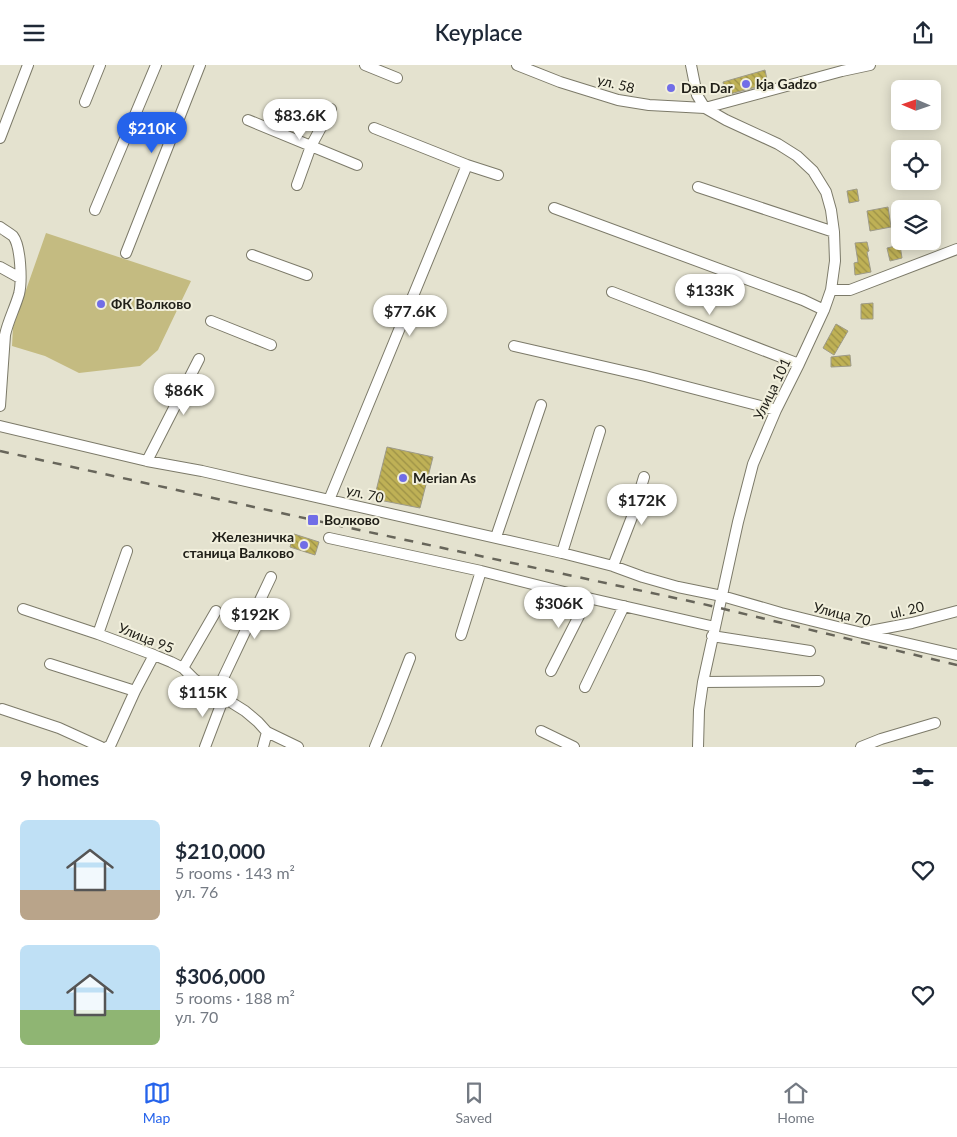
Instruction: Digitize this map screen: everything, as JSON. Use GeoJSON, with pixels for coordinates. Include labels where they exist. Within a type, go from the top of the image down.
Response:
{"type":"FeatureCollection","features":[{"type":"Feature","properties":{"kind":"street"},"geometry":{"type":"LineString","coordinates":[[0,139],[28,65]]}},
{"type":"Feature","properties":{"kind":"street"},"geometry":{"type":"LineString","coordinates":[[86,102],[100,65]]}},
{"type":"Feature","properties":{"kind":"street"},"geometry":{"type":"LineString","coordinates":[[95,210],[156,65]]}},
{"type":"Feature","properties":{"kind":"street"},"geometry":{"type":"LineString","coordinates":[[126,253],[200,65]]}},
{"type":"Feature","properties":{"kind":"street"},"geometry":{"type":"LineString","coordinates":[[365,65],[397,78]]}},
{"type":"Feature","properties":{"kind":"street","name":"ул. 58"},"geometry":{"type":"LineString","coordinates":[[517,65],[560,82],[618,100],[649,105],[705,109]]}},
{"type":"Feature","properties":{"kind":"street"},"geometry":{"type":"LineString","coordinates":[[691,65],[697,95],[705,109],[870,65]]}},
{"type":"Feature","properties":{"kind":"street"},"geometry":{"type":"LineString","coordinates":[[297,185],[311,146],[331,109]]}},
{"type":"Feature","properties":{"kind":"street","name":"Улица 101"},"geometry":{"type":"LineString","coordinates":[[698,747],[699,710],[703,681],[738,522],[753,465],[776,410],[824,310],[831,290],[835,261],[831,211],[826,192],[813,171],[797,156],[778,144],[705,109]]}},
{"type":"Feature","properties":{"kind":"street"},"geometry":{"type":"LineString","coordinates":[[248,120],[358,165]]}},
{"type":"Feature","properties":{"kind":"street"},"geometry":{"type":"LineString","coordinates":[[374,128],[467,165],[498,175]]}},
{"type":"Feature","properties":{"kind":"street"},"geometry":{"type":"LineString","coordinates":[[329,500],[467,165]]}},
{"type":"Feature","properties":{"kind":"street"},"geometry":{"type":"LineString","coordinates":[[698,187],[834,232]]}},
{"type":"Feature","properties":{"kind":"street"},"geometry":{"type":"LineString","coordinates":[[554,208],[794,297],[824,310]]}},
{"type":"Feature","properties":{"kind":"street"},"geometry":{"type":"LineString","coordinates":[[0,227],[12,236],[16,242],[19,250],[20,278],[20,291],[7,327],[0,406]]}},
{"type":"Feature","properties":{"kind":"street"},"geometry":{"type":"LineString","coordinates":[[831,290],[850,290],[957,249]]}},
{"type":"Feature","properties":{"kind":"street"},"geometry":{"type":"LineString","coordinates":[[252,255],[307,275]]}},
{"type":"Feature","properties":{"kind":"street"},"geometry":{"type":"LineString","coordinates":[[0,267],[20,278]]}},
{"type":"Feature","properties":{"kind":"street"},"geometry":{"type":"LineString","coordinates":[[612,291],[799,364]]}},
{"type":"Feature","properties":{"kind":"street"},"geometry":{"type":"LineString","coordinates":[[211,321],[271,345]]}},
{"type":"Feature","properties":{"kind":"street"},"geometry":{"type":"LineString","coordinates":[[514,346],[645,376],[776,410]]}},
{"type":"Feature","properties":{"kind":"street"},"geometry":{"type":"LineString","coordinates":[[148,461],[199,359]]}},
{"type":"Feature","properties":{"kind":"street"},"geometry":{"type":"LineString","coordinates":[[496,537],[541,405]]}},
{"type":"Feature","properties":{"kind":"street","name":"ул. 70"},"geometry":{"type":"LineString","coordinates":[[0,426],[148,461],[202,471],[496,537],[613,566],[642,577],[678,587],[722,596]]}},
{"type":"Feature","properties":{"kind":"street"},"geometry":{"type":"LineString","coordinates":[[562,553],[600,431]]}},
{"type":"Feature","properties":{"kind":"street"},"geometry":{"type":"LineString","coordinates":[[613,566],[632,517],[644,477]]}},
{"type":"Feature","properties":{"kind":"street"},"geometry":{"type":"LineString","coordinates":[[329,538],[481,571],[624,606],[714,631],[810,651]]}},
{"type":"Feature","properties":{"kind":"street"},"geometry":{"type":"LineString","coordinates":[[98,634],[127,551]]}},
{"type":"Feature","properties":{"kind":"street"},"geometry":{"type":"LineString","coordinates":[[461,635],[481,571]]}},
{"type":"Feature","properties":{"kind":"street"},"geometry":{"type":"LineString","coordinates":[[205,747],[220,695],[271,577]]}},
{"type":"Feature","properties":{"kind":"street","name":"Улица 70"},"geometry":{"type":"LineString","coordinates":[[722,596],[781,613],[957,655]]}},
{"type":"Feature","properties":{"kind":"street"},"geometry":{"type":"LineString","coordinates":[[552,671],[588,598]]}},
{"type":"Feature","properties":{"kind":"street"},"geometry":{"type":"LineString","coordinates":[[585,687],[624,606]]}},
{"type":"Feature","properties":{"kind":"street","name":"Улица 95"},"geometry":{"type":"LineString","coordinates":[[23,609],[98,634],[183,668],[194,679],[246,711],[267,733],[298,747]]}},
{"type":"Feature","properties":{"kind":"street"},"geometry":{"type":"LineString","coordinates":[[183,668],[216,611]]}},
{"type":"Feature","properties":{"kind":"street","name":"ul. 20"},"geometry":{"type":"LineString","coordinates":[[862,633],[912,623],[957,611]]}},
{"type":"Feature","properties":{"kind":"street"},"geometry":{"type":"LineString","coordinates":[[107,747],[110,746],[154,655]]}},
{"type":"Feature","properties":{"kind":"street"},"geometry":{"type":"LineString","coordinates":[[375,747],[410,658]]}},
{"type":"Feature","properties":{"kind":"street"},"geometry":{"type":"LineString","coordinates":[[50,664],[135,691]]}},
{"type":"Feature","properties":{"kind":"street"},"geometry":{"type":"LineString","coordinates":[[703,681],[819,681]]}},
{"type":"Feature","properties":{"kind":"street"},"geometry":{"type":"LineString","coordinates":[[2,709],[59,728],[100,747]]}},
{"type":"Feature","properties":{"kind":"street"},"geometry":{"type":"LineString","coordinates":[[861,747],[935,723]]}},
{"type":"Feature","properties":{"kind":"street"},"geometry":{"type":"LineString","coordinates":[[541,731],[574,747]]}},
{"type":"Feature","properties":{"kind":"street"},"geometry":{"type":"LineString","coordinates":[[263,747],[267,733]]}},
{"type":"Feature","properties":{"kind":"shaded area","name":"ФК Волково"},"geometry":{"type":"Polygon","coordinates":[[[46,233],[191,281],[158,350],[140,366],[79,373],[45,356],[12,346],[13,327],[46,233]]]}},
{"type":"Feature","properties":{"kind":"building","name":"kja Gadzo"},"geometry":{"type":"Polygon","coordinates":[[[765,70],[768,84],[726,95],[723,82],[765,70]]]}},
{"type":"Feature","properties":{"kind":"building"},"geometry":{"type":"Polygon","coordinates":[[[857,189],[859,201],[849,203],[847,191],[857,189]]]}},
{"type":"Feature","properties":{"kind":"building"},"geometry":{"type":"Polygon","coordinates":[[[888,207],[891,227],[870,231],[867,211],[888,207]]]}},
{"type":"Feature","properties":{"kind":"building"},"geometry":{"type":"Polygon","coordinates":[[[867,242],[871,272],[855,275],[854,263],[858,262],[855,243],[867,242]]]}},
{"type":"Feature","properties":{"kind":"building"},"geometry":{"type":"Polygon","coordinates":[[[887,248],[901,250],[902,258],[890,261],[887,248]]]}},
{"type":"Feature","properties":{"kind":"building"},"geometry":{"type":"Polygon","coordinates":[[[873,303],[873,319],[861,319],[861,304],[873,303]]]}},
{"type":"Feature","properties":{"kind":"building"},"geometry":{"type":"Polygon","coordinates":[[[836,324],[848,331],[834,355],[823,348],[836,324]]]}},
{"type":"Feature","properties":{"kind":"building"},"geometry":{"type":"Polygon","coordinates":[[[850,355],[851,366],[831,367],[831,357],[850,355]]]}},
{"type":"Feature","properties":{"kind":"building","name":"Merian As"},"geometry":{"type":"Polygon","coordinates":[[[387,447],[433,457],[420,508],[374,499],[387,447]]]}},
{"type":"Feature","properties":{"kind":"building","name":"Железничка станица Валково"},"geometry":{"type":"Polygon","coordinates":[[[294,534],[319,542],[315,555],[290,547],[294,534]]]}},
{"type":"Feature","properties":{"kind":"railway"},"geometry":{"type":"LineString","coordinates":[[0,451],[703,604],[957,665]]}},
{"type":"Feature","properties":{"kind":"place","name":"kja Gadzo"},"geometry":{"type":"Point","coordinates":[746,84]}},
{"type":"Feature","properties":{"kind":"place","name":"Dan Dar"},"geometry":{"type":"Point","coordinates":[671,88]}},
{"type":"Feature","properties":{"kind":"place","name":"ФК Волково"},"geometry":{"type":"Point","coordinates":[101,304]}},
{"type":"Feature","properties":{"kind":"place","name":"Merian As"},"geometry":{"type":"Point","coordinates":[403,478]}},
{"type":"Feature","properties":{"kind":"place","name":"Волково"},"geometry":{"type":"Point","coordinates":[313,520]}},
{"type":"Feature","properties":{"kind":"place","name":"Железничка станица Валково"},"geometry":{"type":"Point","coordinates":[304,545]}}]}
